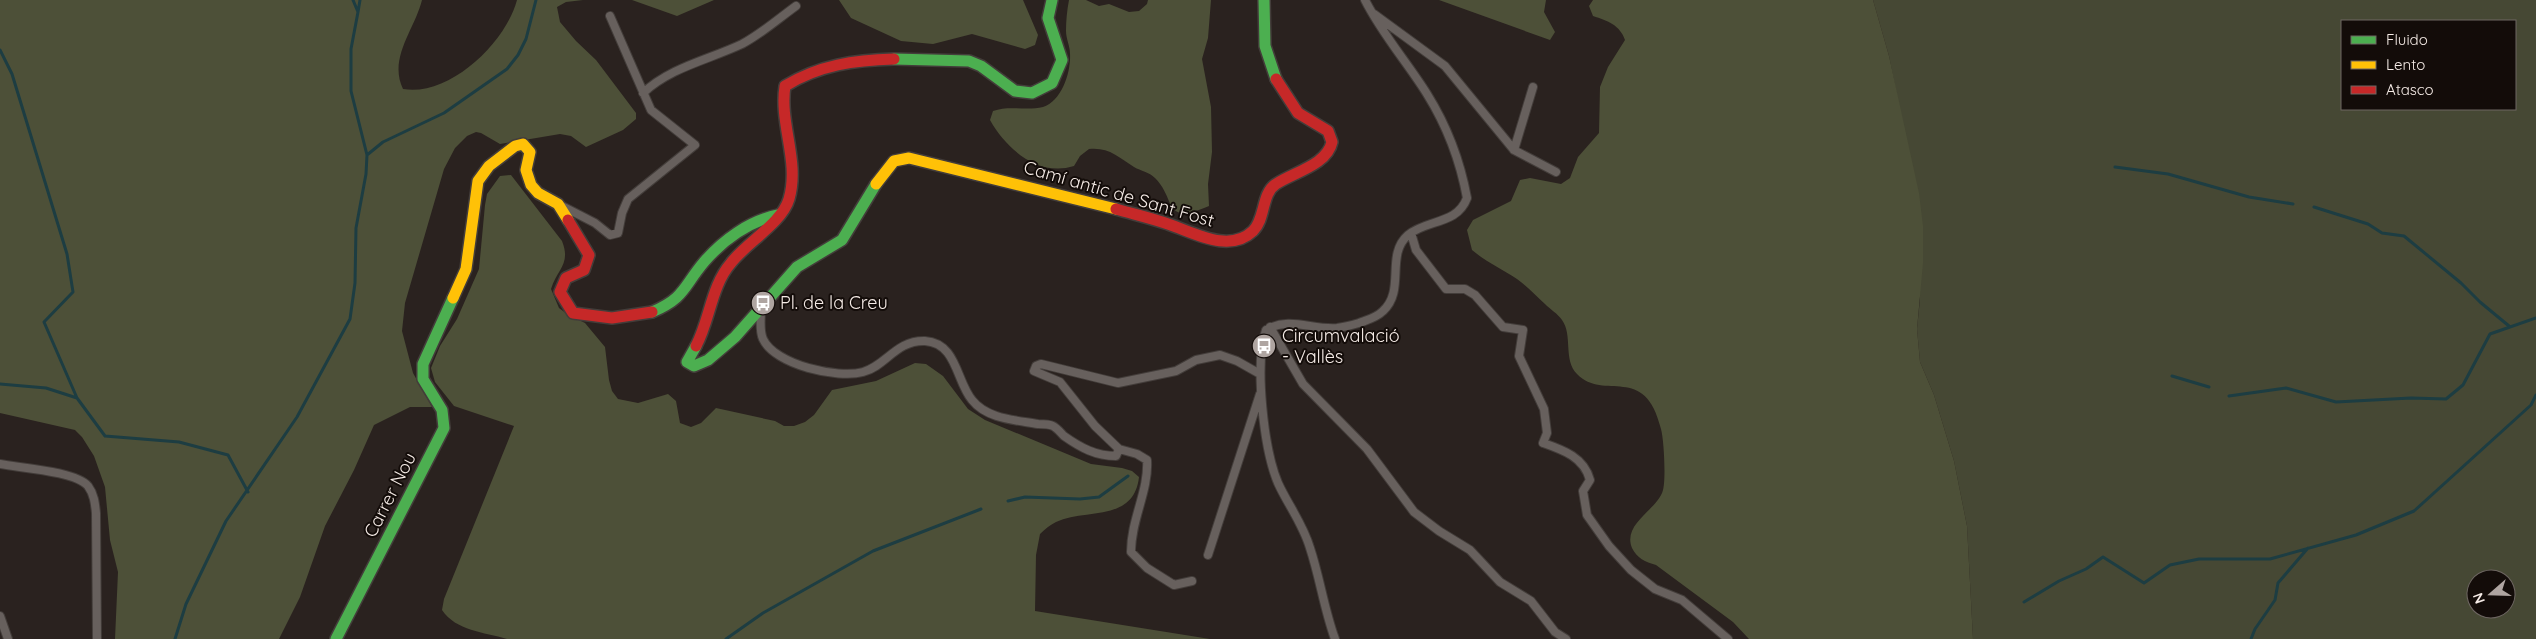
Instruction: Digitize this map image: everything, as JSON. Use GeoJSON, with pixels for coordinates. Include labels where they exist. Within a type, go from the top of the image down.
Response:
{"type":"FeatureCollection","features":[{"type":"Feature","properties":{"kind":"street"},"geometry":{"type":"LineString","coordinates":[[761,310],[708,362],[694,366],[687,362],[702,335],[719,283],[730,263],[778,215],[789,200],[793,170],[782,104],[785,86],[799,75],[840,64],[909,59],[972,61],[996,75],[1009,89],[1032,93],[1052,83],[1062,60],[1048,18],[1052,0]]}},
{"type":"Feature","properties":{"kind":"street","name":"Camí antic de Sant Fost"},"geometry":{"type":"LineString","coordinates":[[761,310],[799,265],[840,243],[865,207],[887,167],[895,160],[902,158],[924,160],[1088,201],[1168,224],[1205,239],[1231,240],[1247,235],[1259,224],[1269,191],[1274,184],[1327,155],[1332,140],[1330,133],[1324,128],[1300,115],[1271,71],[1264,49],[1264,0]]}},
{"type":"Feature","properties":{"kind":"street"},"geometry":{"type":"LineString","coordinates":[[1335,639],[1320,594],[1310,548],[1303,529],[1278,483],[1271,460],[1261,390],[1260,374],[1263,338],[1266,330],[1270,327],[1287,323],[1336,328],[1375,317],[1389,304],[1394,293],[1396,257],[1400,244],[1411,233],[1452,217],[1464,206],[1467,198],[1449,134],[1426,92],[1365,0]]}},
{"type":"Feature","properties":{"kind":"street"},"geometry":{"type":"LineString","coordinates":[[643,93],[658,79],[676,70],[744,43],[796,6]]}},
{"type":"Feature","properties":{"kind":"street"},"geometry":{"type":"LineString","coordinates":[[1371,11],[1446,66],[1514,150],[1556,172]]}},
{"type":"Feature","properties":{"kind":"street"},"geometry":{"type":"LineString","coordinates":[[558,204],[595,223],[610,235],[618,232],[628,199],[695,146],[651,110],[610,16]]}},
{"type":"Feature","properties":{"kind":"street"},"geometry":{"type":"LineString","coordinates":[[1514,150],[1533,87]]}},
{"type":"Feature","properties":{"kind":"street","name":"Carrer Nou"},"geometry":{"type":"LineString","coordinates":[[336,639],[444,428],[442,410],[424,379],[423,364],[466,268],[472,245],[478,181],[489,166],[515,146],[522,144],[530,152],[526,170],[531,185],[538,194],[558,204]]}},
{"type":"Feature","properties":{"kind":"street"},"geometry":{"type":"LineString","coordinates":[[558,204],[589,255],[584,270],[566,278],[560,292],[573,313],[600,318],[653,313],[677,300],[692,285],[697,271],[737,232],[770,216],[778,215]]}},
{"type":"Feature","properties":{"kind":"street"},"geometry":{"type":"LineString","coordinates":[[1411,233],[1416,250],[1446,289],[1466,289],[1475,295],[1503,328],[1524,330],[1519,356],[1544,409],[1547,433],[1543,443],[1567,451],[1587,469],[1590,480],[1583,491],[1587,515],[1609,546],[1632,570],[1655,589],[1682,600],[1728,639]]}},
{"type":"Feature","properties":{"kind":"street"},"geometry":{"type":"LineString","coordinates":[[761,310],[760,330],[769,348],[780,356],[812,369],[836,375],[862,372],[875,368],[896,349],[925,341],[939,344],[950,355],[971,399],[988,414],[1053,426],[1091,453],[1116,456],[1119,449]]}},
{"type":"Feature","properties":{"kind":"street"},"geometry":{"type":"LineString","coordinates":[[1270,327],[1303,384],[1367,449],[1414,512],[1439,531],[1470,550],[1500,582],[1531,601],[1555,632],[1566,639]]}},
{"type":"Feature","properties":{"kind":"street"},"geometry":{"type":"LineString","coordinates":[[1192,581],[1174,585],[1147,568],[1131,552],[1132,532],[1148,475],[1147,460],[1136,454],[1119,449],[1095,426],[1060,382],[1034,371],[1036,366],[1041,364],[1118,383],[1176,371],[1196,360],[1220,354],[1260,374]]}},
{"type":"Feature","properties":{"kind":"street"},"geometry":{"type":"LineString","coordinates":[[1208,555],[1261,390]]}},
{"type":"Feature","properties":{"kind":"street"},"geometry":{"type":"LineString","coordinates":[[0,464],[67,476],[82,481],[92,493],[96,512],[97,639]]}},
{"type":"Feature","properties":{"kind":"street"},"geometry":{"type":"LineString","coordinates":[[0,616],[8,639]]}},
{"type":"Feature","properties":{"kind":"green space"},"geometry":{"type":"Polygon","coordinates":[[[0,0],[422,0],[404,44],[399,66],[399,77],[403,89],[421,89],[439,84],[457,75],[474,63],[501,33],[511,16],[517,0],[583,0],[566,2],[557,7],[560,22],[596,60],[636,113],[636,119],[623,130],[586,147],[571,136],[560,134],[500,144],[476,132],[467,136],[455,148],[444,169],[405,303],[402,331],[413,373],[432,407],[410,407],[374,425],[354,470],[325,526],[300,597],[279,639],[115,639],[118,572],[110,540],[105,487],[94,456],[82,437],[75,430],[0,413],[0,0]]]}},
{"type":"Feature","properties":{"kind":"green space"},"geometry":{"type":"Polygon","coordinates":[[[632,0],[714,0],[677,16],[632,0]]]}},
{"type":"Feature","properties":{"kind":"green space"},"geometry":{"type":"Polygon","coordinates":[[[839,0],[1023,0],[1038,35],[1035,45],[1025,49],[972,34],[933,44],[901,41],[851,18],[839,0]]]}},
{"type":"Feature","properties":{"kind":"green space"},"geometry":{"type":"Polygon","coordinates":[[[1069,0],[1086,0],[1099,6],[1109,4],[1129,12],[1139,11],[1147,4],[1148,0],[1211,0],[1208,38],[1202,59],[1211,107],[1212,152],[1208,184],[1209,206],[1184,213],[1177,212],[1162,186],[1153,176],[1108,151],[1089,149],[1080,156],[1074,166],[1048,168],[1025,158],[1015,151],[997,131],[990,120],[993,111],[1005,108],[1043,107],[1055,99],[1064,85],[1070,61],[1066,31],[1069,0]]]}},
{"type":"Feature","properties":{"kind":"green space"},"geometry":{"type":"Polygon","coordinates":[[[1439,0],[1546,0],[1544,12],[1555,32],[1550,40],[1439,0]]]}},
{"type":"Feature","properties":{"kind":"green space"},"geometry":{"type":"Polygon","coordinates":[[[1593,0],[1873,0],[1889,56],[1919,193],[1923,226],[1923,263],[1917,329],[1920,362],[1934,395],[1954,461],[1967,526],[1973,639],[1749,639],[1733,622],[1656,565],[1642,559],[1632,548],[1630,539],[1632,531],[1660,497],[1664,485],[1662,434],[1654,409],[1645,396],[1635,390],[1588,382],[1577,374],[1570,362],[1567,333],[1560,318],[1521,282],[1472,250],[1467,230],[1473,220],[1511,201],[1520,180],[1530,178],[1561,184],[1570,178],[1578,157],[1599,133],[1600,87],[1608,67],[1625,40],[1617,27],[1593,16],[1589,6],[1593,0]]]}},
{"type":"Feature","properties":{"kind":"green space"},"geometry":{"type":"Polygon","coordinates":[[[1873,0],[2536,0],[2536,639],[1973,639],[1967,526],[1954,461],[1934,395],[1920,362],[1917,329],[1920,299],[1903,126],[1889,56],[1873,0]]]}},
{"type":"Feature","properties":{"kind":"green space"},"geometry":{"type":"Polygon","coordinates":[[[511,175],[562,241],[565,255],[564,261],[551,289],[559,308],[585,323],[605,347],[609,380],[612,391],[618,399],[638,403],[668,394],[676,401],[680,423],[691,427],[701,423],[716,408],[775,421],[784,426],[794,426],[805,422],[814,415],[832,390],[876,381],[915,363],[926,364],[943,376],[968,409],[985,420],[1091,464],[1122,468],[1132,471],[1139,477],[1135,492],[1128,501],[1118,508],[1068,518],[1054,523],[1040,534],[1036,555],[1035,611],[1210,639],[507,639],[471,630],[455,622],[442,610],[444,599],[514,426],[454,406],[435,382],[431,368],[440,346],[457,319],[479,269],[487,194],[500,176],[511,175]]]}},
{"type":"Feature","properties":{"kind":"waterway"},"geometry":{"type":"LineString","coordinates":[[175,639],[186,604],[226,521],[297,417],[350,319],[355,283],[356,228],[366,174],[367,155],[351,91],[351,49],[358,12],[353,0]]}},
{"type":"Feature","properties":{"kind":"waterway"},"geometry":{"type":"LineString","coordinates":[[358,12],[360,0]]}},
{"type":"Feature","properties":{"kind":"waterway"},"geometry":{"type":"LineString","coordinates":[[367,155],[383,142],[444,113],[507,69],[518,55],[526,39],[536,0]]}},
{"type":"Feature","properties":{"kind":"waterway"},"geometry":{"type":"LineString","coordinates":[[0,50],[12,74],[67,254],[73,292],[44,322],[77,398],[105,436],[179,442],[228,455],[248,492]]}},
{"type":"Feature","properties":{"kind":"waterway"},"geometry":{"type":"LineString","coordinates":[[2115,167],[2168,174],[2249,197],[2293,204]]}},
{"type":"Feature","properties":{"kind":"waterway"},"geometry":{"type":"LineString","coordinates":[[2314,207],[2368,224],[2382,233],[2404,236],[2509,326]]}},
{"type":"Feature","properties":{"kind":"waterway"},"geometry":{"type":"LineString","coordinates":[[2229,396],[2286,388],[2336,402],[2411,398],[2446,399],[2463,385],[2490,334],[2536,318]]}},
{"type":"Feature","properties":{"kind":"waterway"},"geometry":{"type":"LineString","coordinates":[[2172,376],[2209,387]]}},
{"type":"Feature","properties":{"kind":"waterway"},"geometry":{"type":"LineString","coordinates":[[0,384],[46,388],[77,398]]}},
{"type":"Feature","properties":{"kind":"waterway"},"geometry":{"type":"LineString","coordinates":[[2024,602],[2059,581],[2086,569],[2103,557],[2144,583],[2170,565],[2199,559],[2270,559],[2356,535],[2414,511],[2531,405],[2536,395]]}},
{"type":"Feature","properties":{"kind":"waterway"},"geometry":{"type":"LineString","coordinates":[[1008,501],[1025,497],[1080,499],[1099,497],[1128,476]]}},
{"type":"Feature","properties":{"kind":"waterway"},"geometry":{"type":"LineString","coordinates":[[726,639],[763,613],[873,551],[981,509]]}},
{"type":"Feature","properties":{"kind":"waterway"},"geometry":{"type":"LineString","coordinates":[[2251,639],[2255,629],[2275,600],[2278,583],[2308,548]]}},
{"type":"Feature","properties":{"kind":"traffic: fast"},"geometry":{"type":"LineString","coordinates":[[894,59],[969,61],[981,66],[1015,91],[1032,93],[1052,83],[1062,60],[1048,18],[1052,0]]}},
{"type":"Feature","properties":{"kind":"traffic: fast"},"geometry":{"type":"LineString","coordinates":[[1264,0],[1265,46],[1276,79]]}},
{"type":"Feature","properties":{"kind":"traffic: fast"},"geometry":{"type":"LineString","coordinates":[[696,346],[687,362],[694,366],[708,360],[735,337],[797,267],[842,240],[876,184]]}},
{"type":"Feature","properties":{"kind":"traffic: fast"},"geometry":{"type":"LineString","coordinates":[[652,312],[677,297],[704,262],[737,232],[757,222],[778,215]]}},
{"type":"Feature","properties":{"kind":"traffic: fast"},"geometry":{"type":"LineString","coordinates":[[336,639],[444,428],[442,410],[423,379],[423,364],[453,298]]}},
{"type":"Feature","properties":{"kind":"traffic: slow"},"geometry":{"type":"LineString","coordinates":[[453,298],[466,269],[478,181],[489,166],[515,146],[523,144],[530,152],[526,170],[531,185],[538,193],[558,204],[568,220]]}},
{"type":"Feature","properties":{"kind":"traffic: slow"},"geometry":{"type":"LineString","coordinates":[[876,184],[894,161],[909,158],[1116,209]]}},
{"type":"Feature","properties":{"kind":"traffic: jam"},"geometry":{"type":"LineString","coordinates":[[696,346],[724,272],[738,255],[772,225],[785,208],[789,199],[792,171],[785,114],[785,86],[824,68],[851,62],[894,59]]}},
{"type":"Feature","properties":{"kind":"traffic: jam"},"geometry":{"type":"LineString","coordinates":[[1116,209],[1162,222],[1200,236],[1222,241],[1233,241],[1243,238],[1253,231],[1260,220],[1271,188],[1324,157],[1332,142],[1328,131],[1298,113],[1276,79]]}},
{"type":"Feature","properties":{"kind":"traffic: jam"},"geometry":{"type":"LineString","coordinates":[[568,220],[589,255],[584,270],[566,278],[560,292],[573,313],[612,318],[652,312]]}},
{"type":"Feature","properties":{"kind":"place","name":"Pl. de la Creu"},"geometry":{"type":"Point","coordinates":[763,303]}},
{"type":"Feature","properties":{"kind":"place","name":"Circumvalació - Vallès"},"geometry":{"type":"Point","coordinates":[1264,346]}}]}
